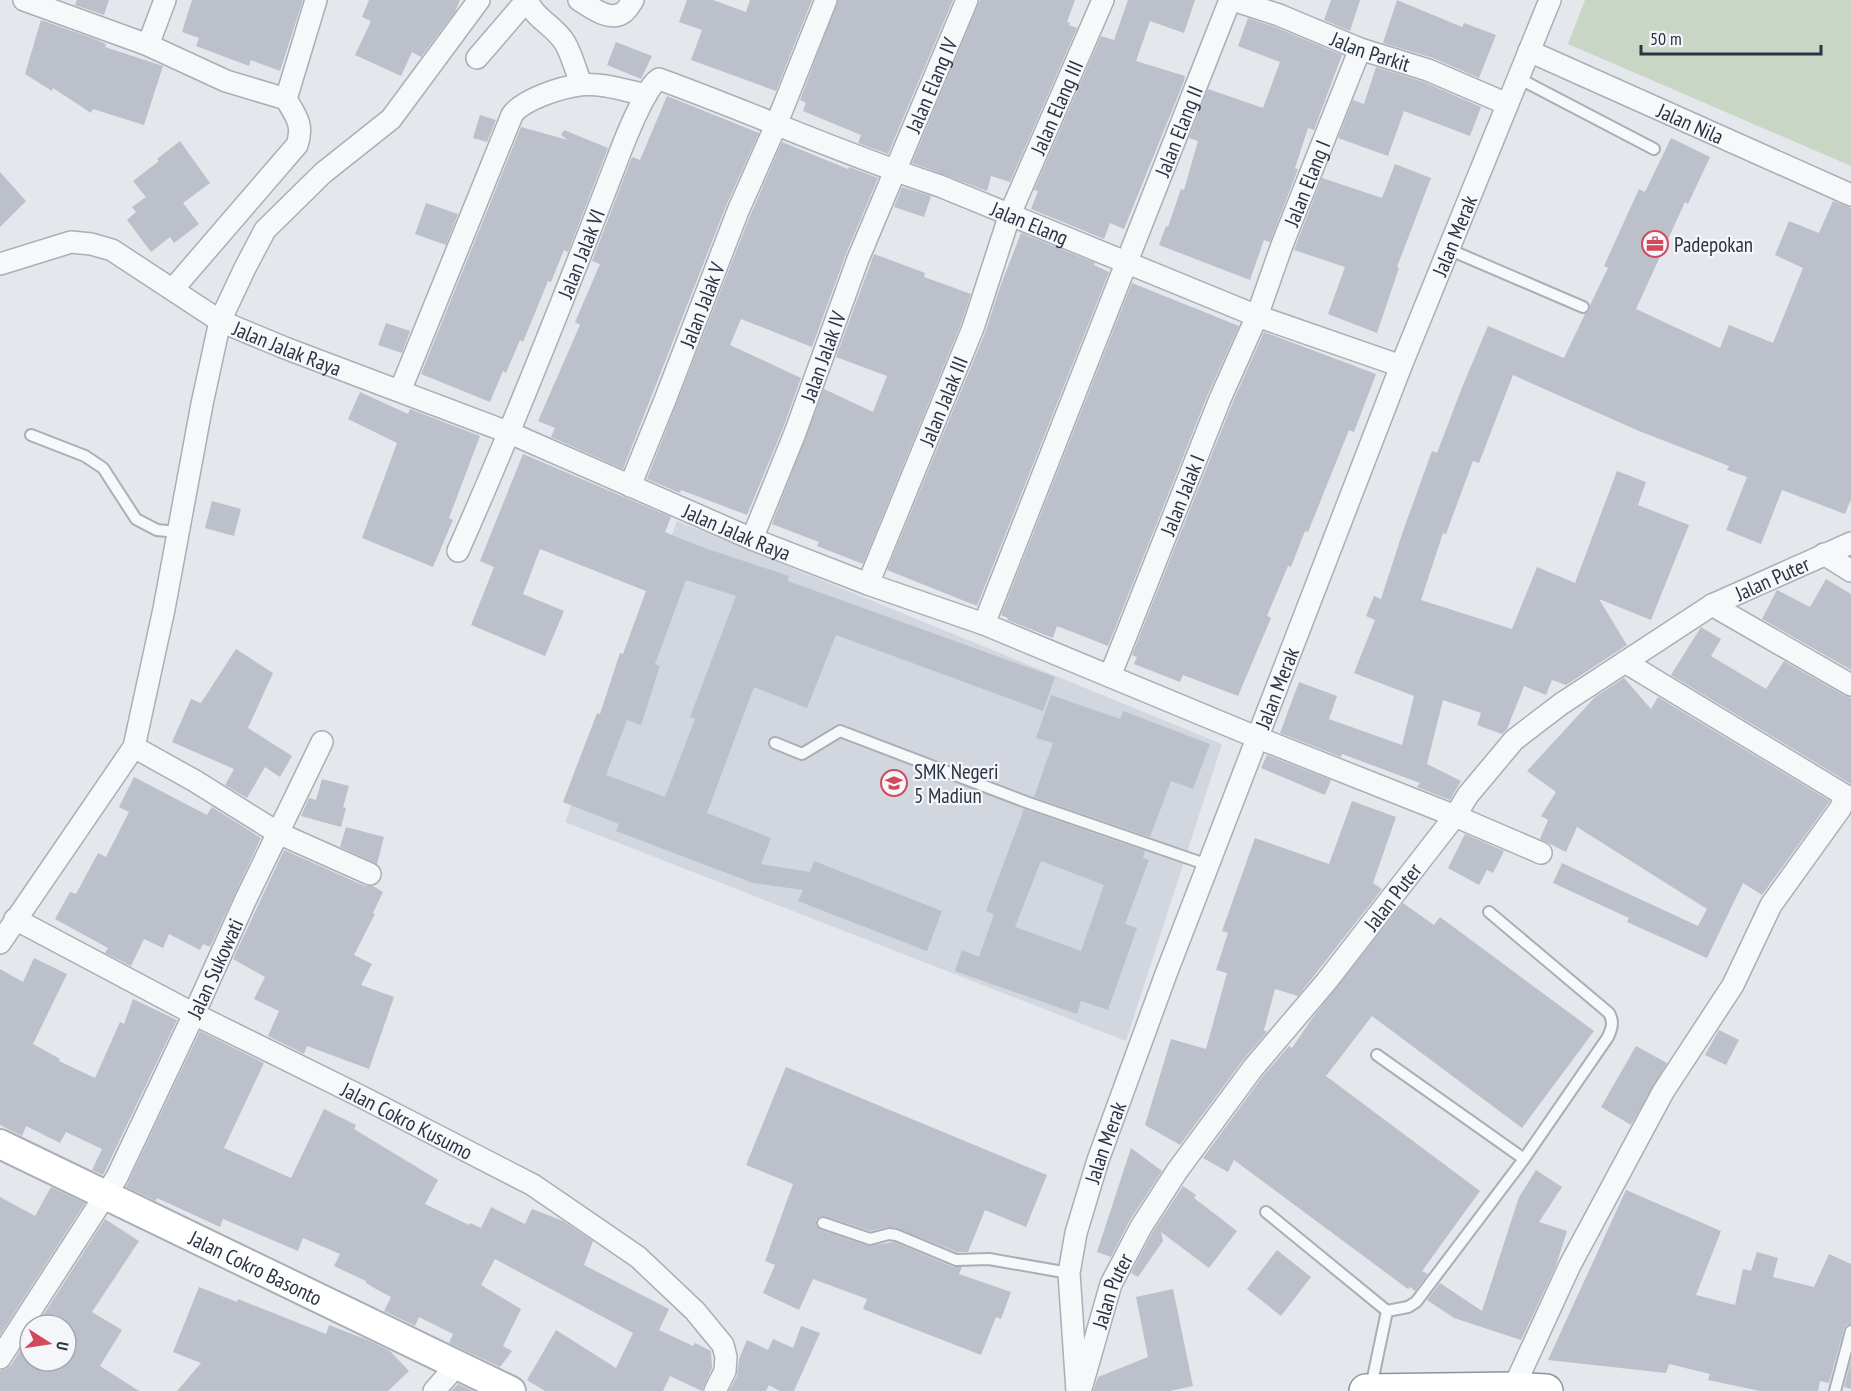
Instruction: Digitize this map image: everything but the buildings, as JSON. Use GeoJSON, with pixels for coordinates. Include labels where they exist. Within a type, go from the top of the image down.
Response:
{"type":"FeatureCollection","features":[{"type":"Feature","properties":{"kind":"highway"},"geometry":{"type":"LineString","coordinates":[[1368,1391],[1513,1389],[1546,1391]]}},
{"type":"Feature","properties":{"kind":"street"},"geometry":{"type":"LineString","coordinates":[[24,0],[148,45],[226,81],[286,99],[299,121],[302,133],[297,145],[173,289]]}},
{"type":"Feature","properties":{"kind":"street"},"geometry":{"type":"LineString","coordinates":[[148,45],[165,0]]}},
{"type":"Feature","properties":{"kind":"street"},"geometry":{"type":"LineString","coordinates":[[286,99],[316,0]]}},
{"type":"Feature","properties":{"kind":"street"},"geometry":{"type":"LineString","coordinates":[[0,943],[134,747],[164,609],[220,321],[265,230],[323,173],[391,119],[479,0]]}},
{"type":"Feature","properties":{"kind":"street"},"geometry":{"type":"LineString","coordinates":[[400,391],[512,115],[522,105],[544,95],[581,84],[566,44],[533,12],[526,0],[477,58]]}},
{"type":"Feature","properties":{"kind":"street"},"geometry":{"type":"LineString","coordinates":[[579,0],[602,14],[612,16],[624,12],[633,0]]}},
{"type":"Feature","properties":{"kind":"street","name":"Jalan Jalak V"},"geometry":{"type":"LineString","coordinates":[[630,486],[738,211],[776,125],[826,0]]}},
{"type":"Feature","properties":{"kind":"street","name":"Jalan Elang IV"},"geometry":{"type":"LineString","coordinates":[[896,172],[967,0]]}},
{"type":"Feature","properties":{"kind":"street","name":"Jalan Elang III"},"geometry":{"type":"LineString","coordinates":[[1010,214],[1103,0]]}},
{"type":"Feature","properties":{"kind":"street","name":"Jalan Parkit"},"geometry":{"type":"LineString","coordinates":[[1232,0],[1279,15],[1360,50],[1428,70],[1507,104]]}},
{"type":"Feature","properties":{"kind":"street","name":"Jalan Elang II"},"geometry":{"type":"LineString","coordinates":[[984,624],[1232,0]]}},
{"type":"Feature","properties":{"kind":"street","name":"Jalan Merak"},"geometry":{"type":"LineString","coordinates":[[1079,1391],[1069,1273],[1076,1233],[1098,1160],[1256,737],[1401,366],[1550,0]]}},
{"type":"Feature","properties":{"kind":"street","name":"Jalan Elang I"},"geometry":{"type":"LineString","coordinates":[[1257,316],[1282,245],[1360,50]]}},
{"type":"Feature","properties":{"kind":"street","name":"Jalan Nila"},"geometry":{"type":"LineString","coordinates":[[1529,51],[1851,195]]}},
{"type":"Feature","properties":{"kind":"street","name":"Jalan Elang"},"geometry":{"type":"LineString","coordinates":[[581,84],[618,89],[652,87],[776,125],[896,172],[940,186],[1257,316],[1401,366]]}},
{"type":"Feature","properties":{"kind":"street","name":"Jalan Jalak VI"},"geometry":{"type":"LineString","coordinates":[[458,551],[510,433],[621,150],[652,87]]}},
{"type":"Feature","properties":{"kind":"street","name":"Jalan Jalak IV"},"geometry":{"type":"LineString","coordinates":[[752,539],[795,433],[858,259],[896,172]]}},
{"type":"Feature","properties":{"kind":"street","name":"Jalan Jalak III"},"geometry":{"type":"LineString","coordinates":[[867,584],[973,328],[1010,214]]}},
{"type":"Feature","properties":{"kind":"street","name":"Jalan Jalak Raya"},"geometry":{"type":"LineString","coordinates":[[0,264],[70,242],[92,243],[112,250],[220,321],[510,433],[752,539],[867,584],[984,624],[1541,852]]}},
{"type":"Feature","properties":{"kind":"street","name":"Jalan Jalak I"},"geometry":{"type":"LineString","coordinates":[[1110,676],[1220,399],[1257,316]]}},
{"type":"Feature","properties":{"kind":"street","name":"Jalan Puter"},"geometry":{"type":"LineString","coordinates":[[1079,1391],[1111,1284],[1141,1227],[1177,1171],[1253,1068],[1326,982],[1455,816],[1468,795],[1514,740],[1561,704],[1712,604],[1851,543]]}},
{"type":"Feature","properties":{"kind":"street"},"geometry":{"type":"LineString","coordinates":[[1824,554],[1851,571]]}},
{"type":"Feature","properties":{"kind":"street"},"geometry":{"type":"LineString","coordinates":[[1712,604],[1851,686]]}},
{"type":"Feature","properties":{"kind":"street"},"geometry":{"type":"LineString","coordinates":[[1513,1389],[1570,1265],[1663,1092],[1732,985],[1771,905],[1849,797],[1625,662]]}},
{"type":"Feature","properties":{"kind":"street","name":"Jalan Sukowati"},"geometry":{"type":"LineString","coordinates":[[0,1358],[117,1177],[245,901],[322,742]]}},
{"type":"Feature","properties":{"kind":"street"},"geometry":{"type":"LineString","coordinates":[[134,747],[195,781],[278,833],[370,874]]}},
{"type":"Feature","properties":{"kind":"street","name":"Jalan Cokro Kusumo"},"geometry":{"type":"LineString","coordinates":[[15,919],[194,1014],[533,1185],[638,1257],[694,1311],[723,1345],[726,1357],[725,1371],[715,1391]]}},
{"type":"Feature","properties":{"kind":"street","name":"Jalan Cokro Basonto"},"geometry":{"type":"LineString","coordinates":[[0,1144],[511,1391]]}},
{"type":"Feature","properties":{"kind":"street"},"geometry":{"type":"LineString","coordinates":[[434,1391],[457,1365]]}},
{"type":"Feature","properties":{"kind":"lane"},"geometry":{"type":"LineString","coordinates":[[1518,78],[1654,149]]}},
{"type":"Feature","properties":{"kind":"lane"},"geometry":{"type":"LineString","coordinates":[[1448,249],[1583,307]]}},
{"type":"Feature","properties":{"kind":"lane"},"geometry":{"type":"LineString","coordinates":[[31,435],[85,456],[104,468],[136,519],[158,530],[178,532]]}},
{"type":"Feature","properties":{"kind":"lane"},"geometry":{"type":"LineString","coordinates":[[776,743],[802,754],[840,732],[1026,802],[1208,865]]}},
{"type":"Feature","properties":{"kind":"lane"},"geometry":{"type":"LineString","coordinates":[[1387,1311],[1408,1307],[1416,1302],[1524,1159],[1608,1037],[1612,1027],[1613,1019],[1609,1013],[1489,912]]}},
{"type":"Feature","properties":{"kind":"lane"},"geometry":{"type":"LineString","coordinates":[[1377,1055],[1524,1159]]}},
{"type":"Feature","properties":{"kind":"lane"},"geometry":{"type":"LineString","coordinates":[[1266,1212],[1387,1311]]}},
{"type":"Feature","properties":{"kind":"lane"},"geometry":{"type":"LineString","coordinates":[[824,1223],[870,1239],[889,1234],[896,1235],[956,1260],[989,1259],[1069,1273]]}},
{"type":"Feature","properties":{"kind":"lane"},"geometry":{"type":"LineString","coordinates":[[1368,1391],[1387,1311]]}},
{"type":"Feature","properties":{"kind":"lane"},"geometry":{"type":"LineString","coordinates":[[1835,1391],[1851,1331]]}},
{"type":"Feature","properties":{"kind":"shaded area","name":"SMK Negeri 5 Madiun"},"geometry":{"type":"Polygon","coordinates":[[[677,521],[1222,744],[1126,1041],[565,822],[677,521]]]}},
{"type":"Feature","properties":{"kind":"green space"},"geometry":{"type":"Polygon","coordinates":[[[1585,0],[1851,0],[1851,166],[1568,44],[1585,0]]]}},
{"type":"Feature","properties":{"kind":"place","name":"Padepokan"},"geometry":{"type":"Point","coordinates":[1655,244]}},
{"type":"Feature","properties":{"kind":"place","name":"SMK Negeri 5 Madiun"},"geometry":{"type":"Point","coordinates":[894,783]}}]}
